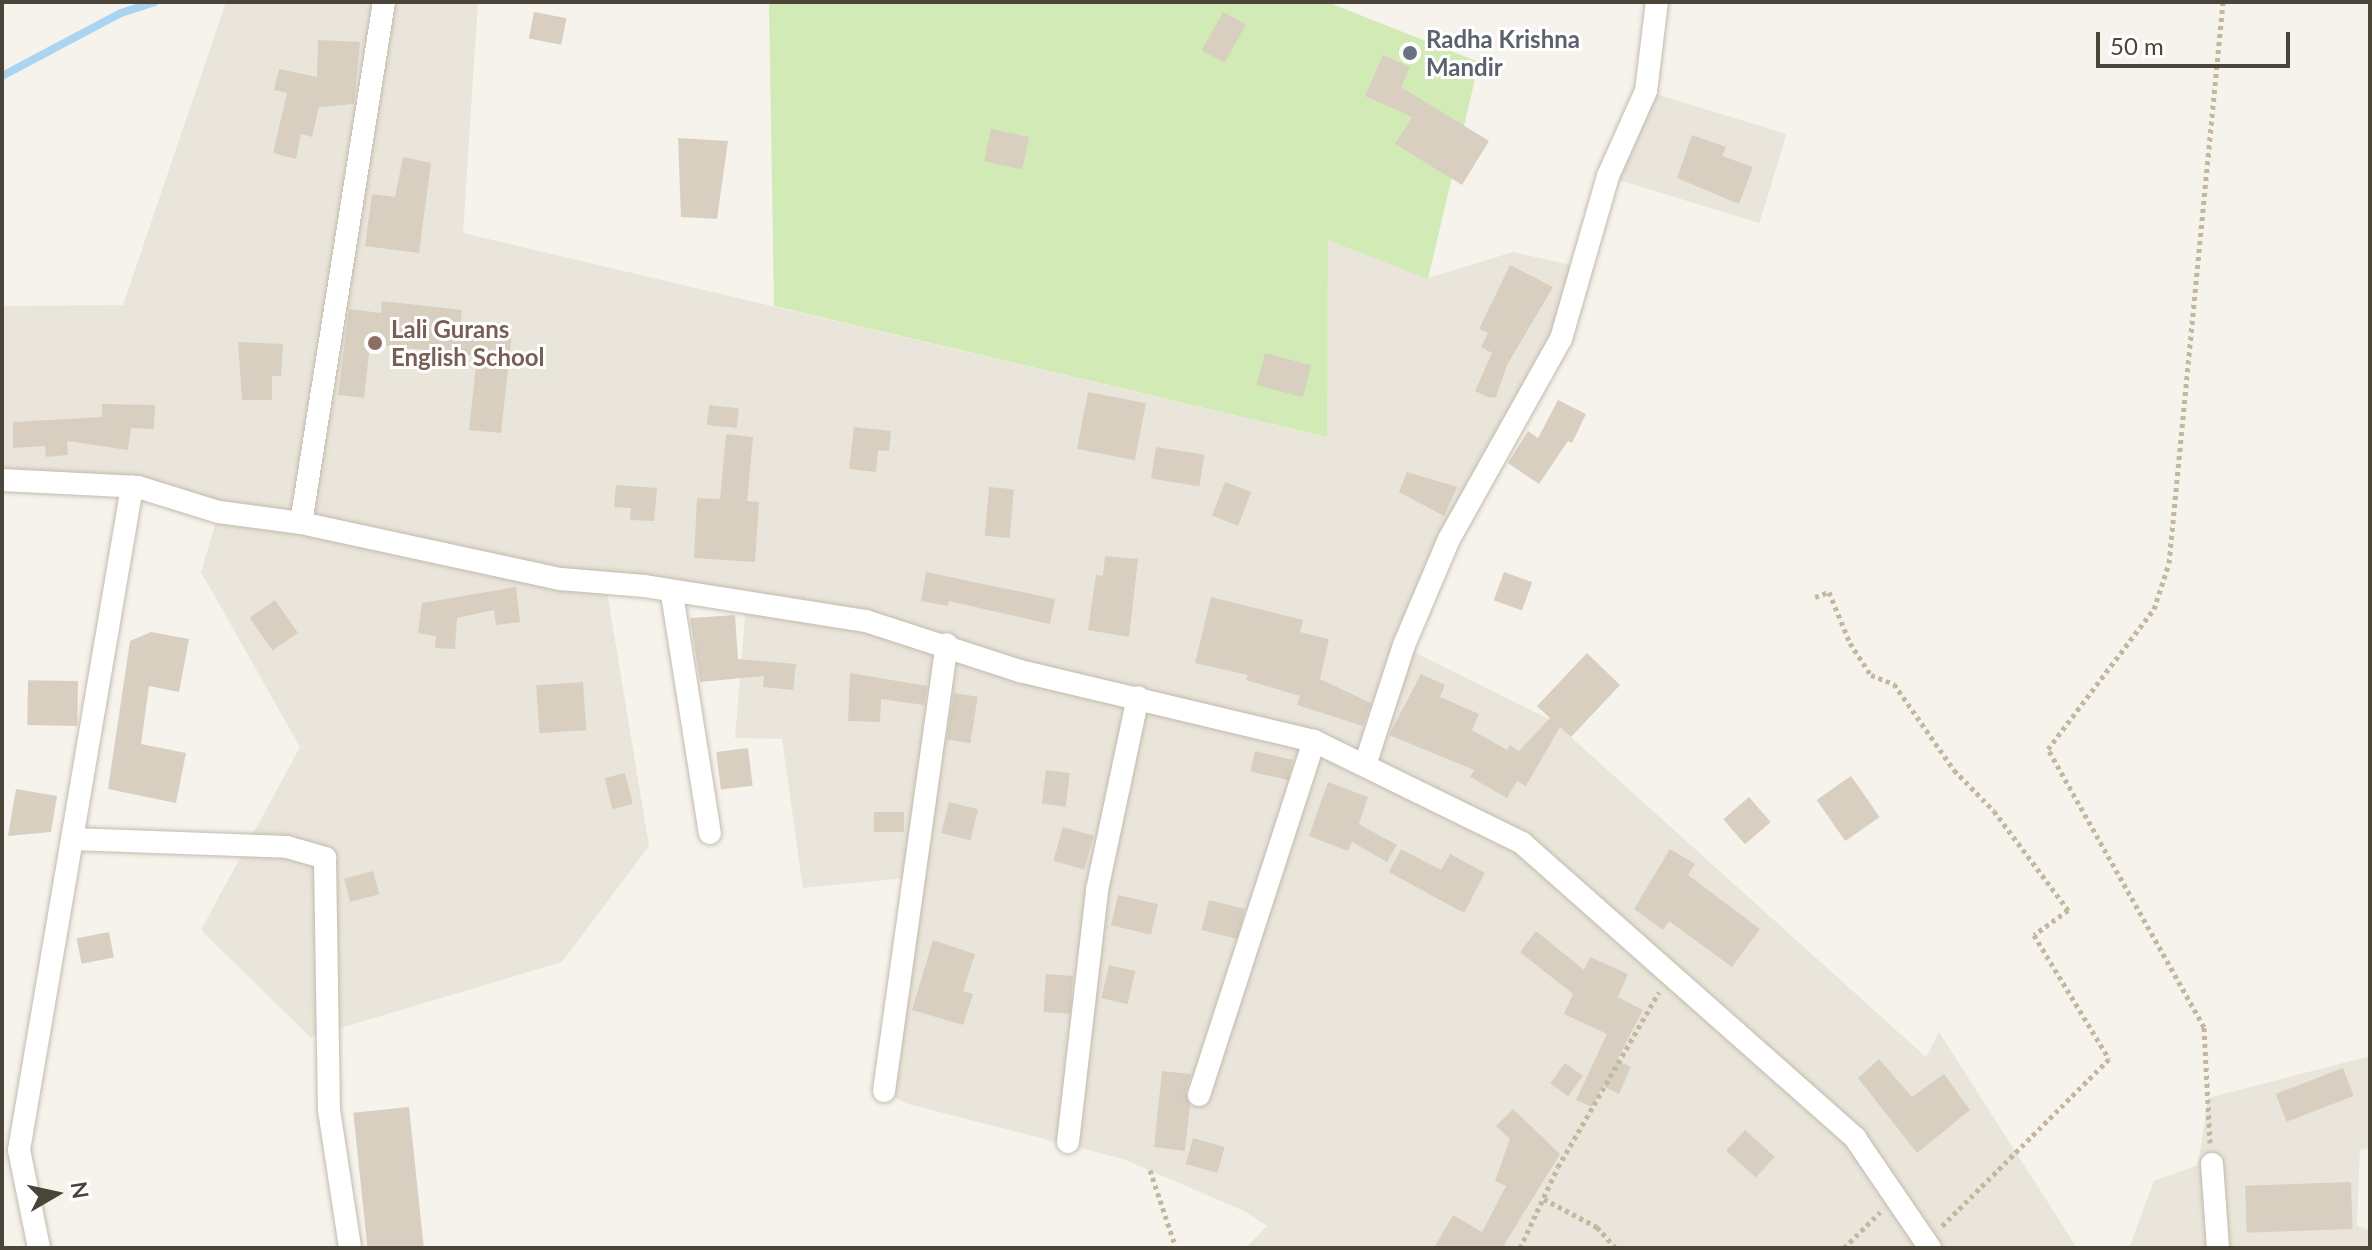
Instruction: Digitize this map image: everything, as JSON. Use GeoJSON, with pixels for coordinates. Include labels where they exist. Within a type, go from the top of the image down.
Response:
{"type":"FeatureCollection","features":[{"type":"Feature","properties":{"kind":"street"},"geometry":{"type":"LineString","coordinates":[[301,523],[384,2]]}},
{"type":"Feature","properties":{"kind":"street"},"geometry":{"type":"LineString","coordinates":[[1365,765],[1404,645],[1449,539],[1561,339],[1608,176],[1646,91],[1657,2]]}},
{"type":"Feature","properties":{"kind":"street"},"geometry":{"type":"LineString","coordinates":[[2,480],[132,487],[219,512],[301,523],[561,579],[645,586],[672,594],[866,621],[947,644],[1020,671],[1314,741],[1522,843],[1671,970],[1855,1138],[1928,1244]]}},
{"type":"Feature","properties":{"kind":"street"},"geometry":{"type":"LineString","coordinates":[[39,1248],[19,1150],[132,487]]}},
{"type":"Feature","properties":{"kind":"street"},"geometry":{"type":"LineString","coordinates":[[672,594],[710,833]]}},
{"type":"Feature","properties":{"kind":"street"},"geometry":{"type":"LineString","coordinates":[[884,1091],[947,644]]}},
{"type":"Feature","properties":{"kind":"street"},"geometry":{"type":"LineString","coordinates":[[1068,1142],[1097,890],[1138,697]]}},
{"type":"Feature","properties":{"kind":"street"},"geometry":{"type":"LineString","coordinates":[[1199,1095],[1314,741]]}},
{"type":"Feature","properties":{"kind":"street"},"geometry":{"type":"LineString","coordinates":[[72,839],[287,847],[325,858],[329,1110],[350,1248]]}},
{"type":"Feature","properties":{"kind":"street"},"geometry":{"type":"LineString","coordinates":[[2212,1164],[2218,1248]]}},
{"type":"Feature","properties":{"kind":"path"},"geometry":{"type":"LineString","coordinates":[[2212,1164],[2204,1027],[2048,749],[2154,609],[2169,563],[2223,2]]}},
{"type":"Feature","properties":{"kind":"path"},"geometry":{"type":"LineString","coordinates":[[1815,597],[1829,592],[1850,643],[1871,675],[1894,684],[1954,770],[1994,811],[2068,910],[2034,935],[2109,1059],[1928,1244]]}},
{"type":"Feature","properties":{"kind":"path"},"geometry":{"type":"LineString","coordinates":[[1520,1248],[1671,970]]}},
{"type":"Feature","properties":{"kind":"path"},"geometry":{"type":"LineString","coordinates":[[1150,1170],[1176,1248]]}},
{"type":"Feature","properties":{"kind":"path"},"geometry":{"type":"LineString","coordinates":[[1844,1248],[1893,1194]]}},
{"type":"Feature","properties":{"kind":"path"},"geometry":{"type":"LineString","coordinates":[[1544,1199],[1597,1227],[1616,1248]]}},
{"type":"Feature","properties":{"kind":"shaded area"},"geometry":{"type":"Polygon","coordinates":[[[226,2],[478,2],[463,233],[1326,437],[1328,239],[1428,278],[1513,252],[1584,268],[1408,649],[1553,721],[1926,1057],[1939,1032],[2077,1248],[1246,1248],[1267,1226],[1244,1211],[1123,1159],[908,1104],[884,1091],[916,877],[803,888],[782,739],[735,738],[746,604],[606,586],[649,846],[562,962],[310,1037],[201,930],[300,747],[201,572],[219,512],[138,487],[2,480],[2,306],[123,305],[226,2]]]}},
{"type":"Feature","properties":{"kind":"shaded area"},"geometry":{"type":"Polygon","coordinates":[[[1646,91],[1787,134],[1759,223],[1619,180],[1646,91]]]}},
{"type":"Feature","properties":{"kind":"shaded area"},"geometry":{"type":"Polygon","coordinates":[[[2370,1056],[2370,1148],[2360,1150],[2357,1225],[2370,1231],[2370,1248],[2129,1248],[2154,1181],[2198,1165],[2208,1098],[2370,1056]]]}},
{"type":"Feature","properties":{"kind":"green space"},"geometry":{"type":"Polygon","coordinates":[[[769,2],[1327,2],[1479,62],[1428,279],[1328,240],[1327,437],[774,306],[769,2]]]}},
{"type":"Feature","properties":{"kind":"building"},"geometry":{"type":"Polygon","coordinates":[[[534,12],[566,18],[561,45],[529,39],[534,12]]]}},
{"type":"Feature","properties":{"kind":"building"},"geometry":{"type":"Polygon","coordinates":[[[1223,12],[1246,25],[1224,63],[1202,50],[1223,12]]]}},
{"type":"Feature","properties":{"kind":"building"},"geometry":{"type":"Polygon","coordinates":[[[318,40],[360,42],[354,104],[319,107],[312,137],[301,134],[296,159],[273,153],[287,93],[274,90],[279,69],[317,77],[318,40]]]}},
{"type":"Feature","properties":{"kind":"building"},"geometry":{"type":"Polygon","coordinates":[[[1383,55],[1410,67],[1401,87],[1489,141],[1462,185],[1395,144],[1412,117],[1365,96],[1383,55]]]}},
{"type":"Feature","properties":{"kind":"building"},"geometry":{"type":"Polygon","coordinates":[[[991,129],[1029,137],[1022,169],[984,161],[991,129]]]}},
{"type":"Feature","properties":{"kind":"building"},"geometry":{"type":"Polygon","coordinates":[[[1692,135],[1726,147],[1722,156],[1753,167],[1739,204],[1677,178],[1692,135]]]}},
{"type":"Feature","properties":{"kind":"building"},"geometry":{"type":"Polygon","coordinates":[[[678,138],[728,141],[717,219],[681,217],[678,138]]]}},
{"type":"Feature","properties":{"kind":"building"},"geometry":{"type":"Polygon","coordinates":[[[403,157],[431,163],[419,253],[365,246],[372,194],[395,197],[403,157]]]}},
{"type":"Feature","properties":{"kind":"building"},"geometry":{"type":"Polygon","coordinates":[[[1510,265],[1553,287],[1507,365],[1496,397],[1490,398],[1475,391],[1492,353],[1481,347],[1488,333],[1479,329],[1510,265]]]}},
{"type":"Feature","properties":{"kind":"building"},"geometry":{"type":"Polygon","coordinates":[[[382,301],[462,310],[460,328],[512,334],[501,433],[469,430],[477,356],[370,344],[364,398],[338,395],[349,309],[381,313],[382,301]]]}},
{"type":"Feature","properties":{"kind":"building"},"geometry":{"type":"Polygon","coordinates":[[[238,342],[283,344],[281,376],[272,376],[272,400],[242,400],[238,342]]]}},
{"type":"Feature","properties":{"kind":"building"},"geometry":{"type":"Polygon","coordinates":[[[1265,353],[1311,365],[1303,397],[1256,385],[1265,353]]]}},
{"type":"Feature","properties":{"kind":"building"},"geometry":{"type":"Polygon","coordinates":[[[1088,392],[1146,403],[1135,460],[1077,449],[1088,392]]]}},
{"type":"Feature","properties":{"kind":"building"},"geometry":{"type":"Polygon","coordinates":[[[1558,400],[1586,414],[1572,443],[1568,441],[1539,484],[1508,463],[1528,431],[1538,438],[1558,400]]]}},
{"type":"Feature","properties":{"kind":"building"},"geometry":{"type":"Polygon","coordinates":[[[102,404],[155,405],[154,429],[131,428],[128,450],[67,441],[68,455],[46,457],[45,446],[13,448],[13,422],[102,417],[102,404]]]}},
{"type":"Feature","properties":{"kind":"building"},"geometry":{"type":"Polygon","coordinates":[[[709,405],[739,408],[737,428],[707,425],[709,405]]]}},
{"type":"Feature","properties":{"kind":"building"},"geometry":{"type":"Polygon","coordinates":[[[854,427],[891,431],[889,451],[878,450],[876,472],[849,469],[854,427]]]}},
{"type":"Feature","properties":{"kind":"building"},"geometry":{"type":"Polygon","coordinates":[[[726,434],[753,437],[747,501],[759,502],[755,562],[694,558],[697,498],[720,499],[726,434]]]}},
{"type":"Feature","properties":{"kind":"building"},"geometry":{"type":"Polygon","coordinates":[[[1156,447],[1204,455],[1199,486],[1151,479],[1156,447]]]}},
{"type":"Feature","properties":{"kind":"building"},"geometry":{"type":"Polygon","coordinates":[[[1407,472],[1457,487],[1444,516],[1399,492],[1407,472]]]}},
{"type":"Feature","properties":{"kind":"building"},"geometry":{"type":"Polygon","coordinates":[[[1225,482],[1251,492],[1238,526],[1212,516],[1225,482]]]}},
{"type":"Feature","properties":{"kind":"building"},"geometry":{"type":"Polygon","coordinates":[[[616,485],[657,488],[654,521],[630,520],[631,508],[614,507],[616,485]]]}},
{"type":"Feature","properties":{"kind":"building"},"geometry":{"type":"Polygon","coordinates":[[[989,487],[1014,489],[1010,538],[985,536],[989,487]]]}},
{"type":"Feature","properties":{"kind":"building"},"geometry":{"type":"Polygon","coordinates":[[[1105,556],[1138,559],[1129,637],[1088,630],[1096,575],[1103,576],[1105,556]]]}},
{"type":"Feature","properties":{"kind":"building"},"geometry":{"type":"Polygon","coordinates":[[[926,572],[1055,599],[1050,624],[949,601],[948,606],[921,601],[926,572]]]}},
{"type":"Feature","properties":{"kind":"building"},"geometry":{"type":"Polygon","coordinates":[[[1504,572],[1532,582],[1522,610],[1494,600],[1504,572]]]}},
{"type":"Feature","properties":{"kind":"building"},"geometry":{"type":"Polygon","coordinates":[[[516,587],[520,622],[496,625],[494,610],[457,618],[455,649],[435,648],[436,636],[418,633],[422,603],[516,587]]]}},
{"type":"Feature","properties":{"kind":"building"},"geometry":{"type":"Polygon","coordinates":[[[1211,597],[1303,620],[1300,632],[1329,639],[1320,679],[1371,703],[1363,726],[1297,705],[1300,696],[1246,680],[1248,675],[1195,663],[1211,597]]]}},
{"type":"Feature","properties":{"kind":"building"},"geometry":{"type":"Polygon","coordinates":[[[275,600],[298,633],[273,651],[250,618],[275,600]]]}},
{"type":"Feature","properties":{"kind":"building"},"geometry":{"type":"Polygon","coordinates":[[[735,615],[738,659],[796,664],[793,690],[763,687],[764,676],[700,682],[690,618],[735,615]]]}},
{"type":"Feature","properties":{"kind":"building"},"geometry":{"type":"Polygon","coordinates":[[[151,632],[189,639],[179,692],[149,686],[141,744],[186,753],[176,803],[108,789],[130,641],[151,632]]]}},
{"type":"Feature","properties":{"kind":"building"},"geometry":{"type":"Polygon","coordinates":[[[1587,653],[1620,685],[1571,737],[1560,727],[1526,786],[1517,781],[1507,798],[1470,777],[1474,770],[1389,735],[1421,674],[1445,685],[1440,697],[1479,714],[1472,730],[1507,750],[1510,745],[1519,751],[1550,718],[1537,706],[1587,653]]]}},
{"type":"Feature","properties":{"kind":"building"},"geometry":{"type":"Polygon","coordinates":[[[850,673],[927,686],[924,705],[881,699],[880,722],[848,721],[850,673]]]}},
{"type":"Feature","properties":{"kind":"building"},"geometry":{"type":"Polygon","coordinates":[[[28,680],[78,681],[77,726],[27,725],[28,680]]]}},
{"type":"Feature","properties":{"kind":"building"},"geometry":{"type":"Polygon","coordinates":[[[583,682],[586,730],[539,733],[536,685],[583,682]]]}},
{"type":"Feature","properties":{"kind":"building"},"geometry":{"type":"Polygon","coordinates":[[[954,693],[978,697],[970,743],[947,739],[954,693]]]}},
{"type":"Feature","properties":{"kind":"building"},"geometry":{"type":"Polygon","coordinates":[[[748,748],[753,786],[721,790],[716,752],[748,748]]]}},
{"type":"Feature","properties":{"kind":"building"},"geometry":{"type":"Polygon","coordinates":[[[1255,751],[1293,760],[1288,780],[1250,771],[1255,751]]]}},
{"type":"Feature","properties":{"kind":"building"},"geometry":{"type":"Polygon","coordinates":[[[1046,770],[1070,773],[1066,807],[1042,804],[1046,770]]]}},
{"type":"Feature","properties":{"kind":"building"},"geometry":{"type":"Polygon","coordinates":[[[625,773],[633,804],[612,809],[605,778],[625,773]]]}},
{"type":"Feature","properties":{"kind":"building"},"geometry":{"type":"Polygon","coordinates":[[[1851,776],[1880,817],[1845,841],[1817,800],[1851,776]]]}},
{"type":"Feature","properties":{"kind":"building"},"geometry":{"type":"Polygon","coordinates":[[[1328,782],[1368,797],[1359,824],[1397,845],[1387,862],[1352,842],[1348,851],[1309,836],[1328,782]]]}},
{"type":"Feature","properties":{"kind":"building"},"geometry":{"type":"Polygon","coordinates":[[[16,789],[57,796],[51,832],[8,836],[16,789]]]}},
{"type":"Feature","properties":{"kind":"building"},"geometry":{"type":"Polygon","coordinates":[[[1749,797],[1771,822],[1745,844],[1723,819],[1749,797]]]}},
{"type":"Feature","properties":{"kind":"building"},"geometry":{"type":"Polygon","coordinates":[[[949,802],[978,809],[970,840],[941,833],[949,802]]]}},
{"type":"Feature","properties":{"kind":"building"},"geometry":{"type":"Polygon","coordinates":[[[874,812],[904,812],[904,832],[874,832],[874,812]]]}},
{"type":"Feature","properties":{"kind":"building"},"geometry":{"type":"Polygon","coordinates":[[[1063,827],[1094,836],[1084,869],[1053,861],[1063,827]]]}},
{"type":"Feature","properties":{"kind":"building"},"geometry":{"type":"Polygon","coordinates":[[[1401,849],[1441,870],[1450,854],[1485,873],[1464,913],[1389,872],[1401,849]]]}},
{"type":"Feature","properties":{"kind":"building"},"geometry":{"type":"Polygon","coordinates":[[[1670,849],[1695,864],[1688,875],[1760,929],[1732,967],[1669,921],[1663,930],[1634,909],[1670,849]]]}},
{"type":"Feature","properties":{"kind":"building"},"geometry":{"type":"Polygon","coordinates":[[[373,871],[379,894],[350,902],[344,879],[373,871]]]}},
{"type":"Feature","properties":{"kind":"building"},"geometry":{"type":"Polygon","coordinates":[[[1118,895],[1158,904],[1151,934],[1111,925],[1118,895]]]}},
{"type":"Feature","properties":{"kind":"building"},"geometry":{"type":"Polygon","coordinates":[[[1209,900],[1245,909],[1237,939],[1202,930],[1209,900]]]}},
{"type":"Feature","properties":{"kind":"building"},"geometry":{"type":"Polygon","coordinates":[[[1536,931],[1584,970],[1590,957],[1628,974],[1618,997],[1643,1010],[1617,1060],[1631,1067],[1619,1094],[1603,1086],[1592,1107],[1576,1100],[1607,1034],[1564,1014],[1573,994],[1520,952],[1536,931]]]}},
{"type":"Feature","properties":{"kind":"building"},"geometry":{"type":"Polygon","coordinates":[[[109,932],[114,958],[82,964],[77,938],[109,932]]]}},
{"type":"Feature","properties":{"kind":"building"},"geometry":{"type":"Polygon","coordinates":[[[933,940],[975,954],[963,991],[973,994],[963,1025],[912,1010],[933,940]]]}},
{"type":"Feature","properties":{"kind":"building"},"geometry":{"type":"Polygon","coordinates":[[[1109,965],[1135,971],[1128,1004],[1101,998],[1109,965]]]}},
{"type":"Feature","properties":{"kind":"building"},"geometry":{"type":"Polygon","coordinates":[[[1046,974],[1073,976],[1070,1014],[1043,1012],[1046,974]]]}},
{"type":"Feature","properties":{"kind":"building"},"geometry":{"type":"Polygon","coordinates":[[[1879,1059],[1912,1097],[1944,1074],[1970,1110],[1917,1153],[1858,1078],[1879,1059]]]}},
{"type":"Feature","properties":{"kind":"building"},"geometry":{"type":"Polygon","coordinates":[[[1565,1063],[1583,1076],[1568,1096],[1550,1083],[1565,1063]]]}},
{"type":"Feature","properties":{"kind":"building"},"geometry":{"type":"Polygon","coordinates":[[[2343,1068],[2354,1096],[2287,1122],[2276,1094],[2343,1068]]]}},
{"type":"Feature","properties":{"kind":"building"},"geometry":{"type":"Polygon","coordinates":[[[1162,1071],[1191,1074],[1186,1091],[1190,1105],[1185,1151],[1154,1147],[1162,1071]]]}},
{"type":"Feature","properties":{"kind":"building"},"geometry":{"type":"Polygon","coordinates":[[[409,1107],[424,1248],[368,1248],[353,1113],[409,1107]]]}},
{"type":"Feature","properties":{"kind":"building"},"geometry":{"type":"Polygon","coordinates":[[[1513,1109],[1560,1154],[1504,1245],[1509,1248],[1434,1248],[1453,1215],[1482,1232],[1506,1186],[1495,1181],[1510,1139],[1496,1126],[1513,1109]]]}},
{"type":"Feature","properties":{"kind":"building"},"geometry":{"type":"Polygon","coordinates":[[[1745,1130],[1775,1157],[1756,1178],[1726,1151],[1745,1130]]]}},
{"type":"Feature","properties":{"kind":"building"},"geometry":{"type":"Polygon","coordinates":[[[1193,1138],[1225,1147],[1217,1173],[1186,1164],[1193,1138]]]}},
{"type":"Feature","properties":{"kind":"building"},"geometry":{"type":"Polygon","coordinates":[[[2351,1182],[2353,1229],[2247,1233],[2245,1186],[2351,1182]]]}},
{"type":"Feature","properties":{"kind":"waterway"},"geometry":{"type":"LineString","coordinates":[[2,76],[121,13],[154,2]]}},
{"type":"Feature","properties":{"kind":"place","name":"Radha Krishna Mandir"},"geometry":{"type":"Point","coordinates":[1410,53]}},
{"type":"Feature","properties":{"kind":"place","name":"Lali Gurans English School"},"geometry":{"type":"Point","coordinates":[375,343]}}]}
